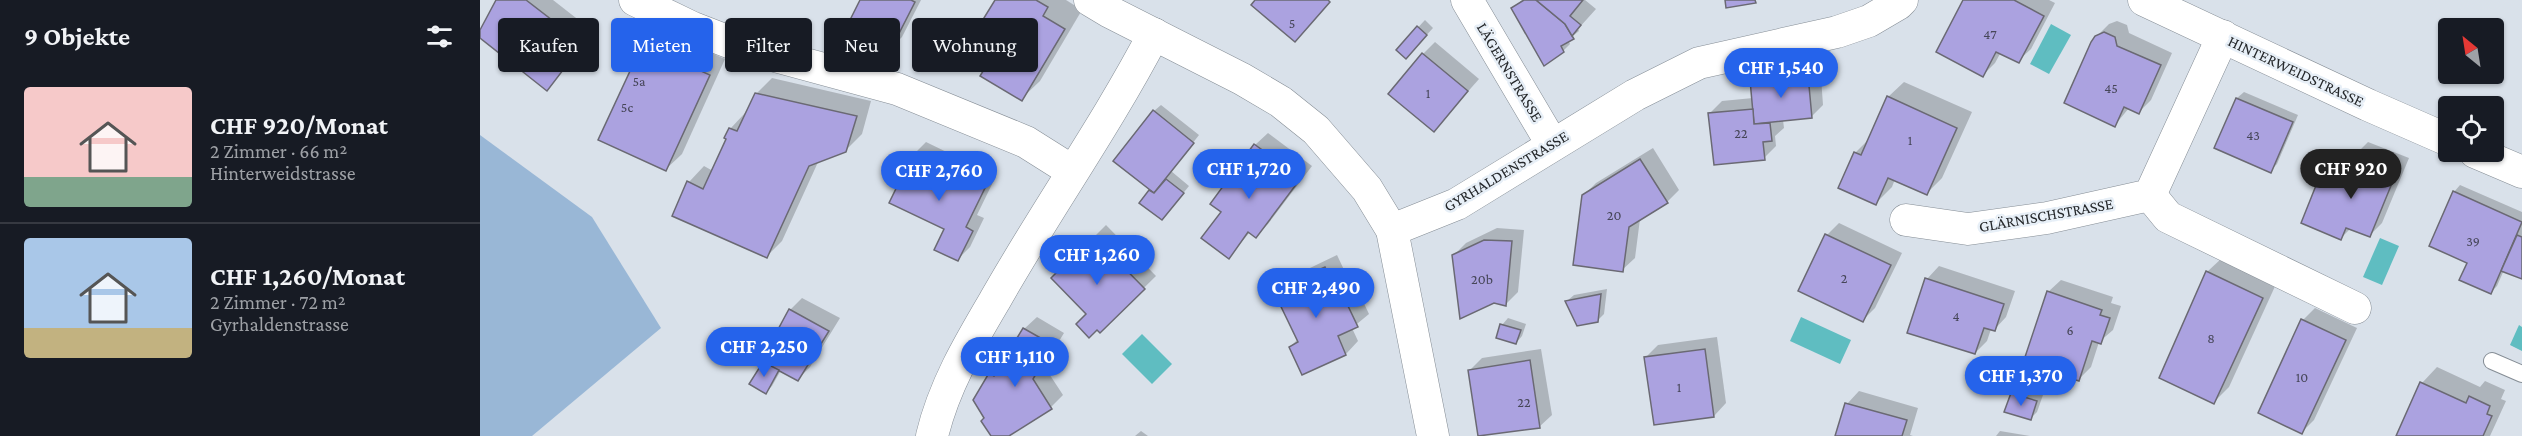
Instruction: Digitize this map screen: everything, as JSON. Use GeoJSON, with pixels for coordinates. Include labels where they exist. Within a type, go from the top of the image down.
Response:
{"type":"FeatureCollection","features":[{"type":"Feature","properties":{"kind":"street"},"geometry":{"type":"LineString","coordinates":[[635,0],[693,28],[742,47],[897,89],[1026,142],[1072,171]]}},
{"type":"Feature","properties":{"kind":"street"},"geometry":{"type":"LineString","coordinates":[[1090,0],[1281,102],[1308,123],[1342,158],[1367,189],[1392,230],[1433,436]]}},
{"type":"Feature","properties":{"kind":"street","name":"LÄGERNSTRASSE"},"geometry":{"type":"LineString","coordinates":[[1467,0],[1552,144]]}},
{"type":"Feature","properties":{"kind":"street","name":"GYRHALDENSTRASSE"},"geometry":{"type":"LineString","coordinates":[[1392,230],[1457,204],[1635,95],[1699,63],[1837,32],[1869,21],[1902,0]]}},
{"type":"Feature","properties":{"kind":"street","name":"HINTERWEIDSTRASSE"},"geometry":{"type":"LineString","coordinates":[[2144,0],[2438,136]]}},
{"type":"Feature","properties":{"kind":"street"},"geometry":{"type":"LineString","coordinates":[[932,436],[938,410],[970,341],[1072,171],[1122,94],[1154,34]]}},
{"type":"Feature","properties":{"kind":"street"},"geometry":{"type":"LineString","coordinates":[[2223,36],[2150,195],[2168,217],[2355,308]]}},
{"type":"Feature","properties":{"kind":"street"},"geometry":{"type":"LineString","coordinates":[[2498,162],[2522,172]]}},
{"type":"Feature","properties":{"kind":"street","name":"GLÄRNISCHSTRASSE"},"geometry":{"type":"LineString","coordinates":[[1906,220],[1968,229],[2047,218],[2150,195]]}},
{"type":"Feature","properties":{"kind":"lane"},"geometry":{"type":"LineString","coordinates":[[2492,361],[2522,374]]}},
{"type":"Feature","properties":{"kind":"shaded area"},"geometry":{"type":"Polygon","coordinates":[[[2051,24],[2071,35],[2049,74],[2030,64],[2051,24]]]}},
{"type":"Feature","properties":{"kind":"shaded area"},"geometry":{"type":"Polygon","coordinates":[[[480,135],[592,217],[661,328],[532,436],[480,436],[480,135]]]}},
{"type":"Feature","properties":{"kind":"shaded area"},"geometry":{"type":"Polygon","coordinates":[[[2380,238],[2399,246],[2382,285],[2363,277],[2380,238]]]}},
{"type":"Feature","properties":{"kind":"shaded area"},"geometry":{"type":"Polygon","coordinates":[[[1801,317],[1851,340],[1840,364],[1790,341],[1801,317]]]}},
{"type":"Feature","properties":{"kind":"shaded area"},"geometry":{"type":"Polygon","coordinates":[[[2519,325],[2522,327],[2522,351],[2510,345],[2519,325]]]}},
{"type":"Feature","properties":{"kind":"shaded area"},"geometry":{"type":"Polygon","coordinates":[[[1142,334],[1172,364],[1152,384],[1122,354],[1142,334]]]}},
{"type":"Feature","properties":{"kind":"building"},"geometry":{"type":"Polygon","coordinates":[[[496,0],[526,0],[549,18],[498,18],[498,52],[480,38],[480,30],[496,0]]]}},
{"type":"Feature","properties":{"kind":"building"},"geometry":{"type":"Polygon","coordinates":[[[860,0],[911,0],[915,2],[900,31],[900,18],[851,18],[860,0]]]}},
{"type":"Feature","properties":{"kind":"building"},"geometry":{"type":"Polygon","coordinates":[[[995,0],[1036,0],[1048,7],[1043,16],[1065,29],[1022,101],[980,76],[982,72],[1038,72],[1038,18],[984,18],[995,0]]]}},
{"type":"Feature","properties":{"kind":"building"},"geometry":{"type":"Polygon","coordinates":[[[1255,0],[1328,0],[1330,2],[1295,42],[1251,5],[1255,0]]]}},
{"type":"Feature","properties":{"kind":"building"},"geometry":{"type":"Polygon","coordinates":[[[1524,0],[1536,0],[1565,24],[1574,39],[1561,46],[1564,52],[1544,66],[1511,8],[1524,0]]]}},
{"type":"Feature","properties":{"kind":"building"},"geometry":{"type":"Polygon","coordinates":[[[1536,0],[1583,0],[1570,16],[1581,25],[1572,36],[1565,24],[1536,0]]]}},
{"type":"Feature","properties":{"kind":"building"},"geometry":{"type":"Polygon","coordinates":[[[1725,0],[1755,0],[1756,3],[1726,8],[1725,0]]]}},
{"type":"Feature","properties":{"kind":"building"},"geometry":{"type":"Polygon","coordinates":[[[1963,0],[2014,0],[2044,16],[2019,63],[1996,52],[1983,77],[1936,52],[1963,0]]]}},
{"type":"Feature","properties":{"kind":"building"},"geometry":{"type":"Polygon","coordinates":[[[1417,26],[1427,35],[1406,59],[1396,50],[1417,26]]]}},
{"type":"Feature","properties":{"kind":"building"},"geometry":{"type":"Polygon","coordinates":[[[2104,32],[2115,37],[2117,46],[2161,65],[2139,114],[2124,107],[2115,127],[2064,103],[2091,42],[2095,36],[2104,32]]]}},
{"type":"Feature","properties":{"kind":"building"},"geometry":{"type":"Polygon","coordinates":[[[1422,53],[1468,91],[1434,132],[1388,94],[1422,53]]]}},
{"type":"Feature","properties":{"kind":"building"},"geometry":{"type":"Polygon","coordinates":[[[523,72],[562,72],[547,91],[523,72]]]}},
{"type":"Feature","properties":{"kind":"building"},"geometry":{"type":"Polygon","coordinates":[[[630,72],[703,72],[710,75],[666,171],[598,140],[630,72]]]}},
{"type":"Feature","properties":{"kind":"building"},"geometry":{"type":"Polygon","coordinates":[[[1808,75],[1812,118],[1754,124],[1750,80],[1808,75]]]}},
{"type":"Feature","properties":{"kind":"building"},"geometry":{"type":"Polygon","coordinates":[[[755,93],[857,116],[846,152],[809,166],[767,258],[672,216],[687,181],[703,189],[729,128],[737,131],[755,93]]]}},
{"type":"Feature","properties":{"kind":"building"},"geometry":{"type":"Polygon","coordinates":[[[1887,96],[1957,128],[1927,195],[1888,178],[1876,205],[1838,188],[1854,152],[1861,155],[1887,96]]]}},
{"type":"Feature","properties":{"kind":"building"},"geometry":{"type":"Polygon","coordinates":[[[2236,98],[2293,122],[2271,173],[2214,148],[2236,98]]]}},
{"type":"Feature","properties":{"kind":"building"},"geometry":{"type":"Polygon","coordinates":[[[1753,109],[1754,124],[1770,123],[1772,141],[1763,142],[1765,160],[1714,165],[1708,113],[1753,109]]]}},
{"type":"Feature","properties":{"kind":"building"},"geometry":{"type":"Polygon","coordinates":[[[1153,110],[1194,143],[1154,193],[1113,161],[1153,110]]]}},
{"type":"Feature","properties":{"kind":"building"},"geometry":{"type":"Polygon","coordinates":[[[1254,144],[1301,178],[1256,238],[1248,232],[1229,259],[1201,238],[1221,212],[1210,204],[1254,144]]]}},
{"type":"Feature","properties":{"kind":"building"},"geometry":{"type":"Polygon","coordinates":[[[2355,153],[2397,171],[2370,237],[2346,228],[2341,240],[2301,223],[2319,178],[2341,187],[2355,153]]]}},
{"type":"Feature","properties":{"kind":"building"},"geometry":{"type":"Polygon","coordinates":[[[913,154],[985,188],[966,227],[973,231],[958,261],[934,250],[944,229],[889,203],[913,154]]]}},
{"type":"Feature","properties":{"kind":"building"},"geometry":{"type":"Polygon","coordinates":[[[1640,159],[1668,203],[1629,227],[1623,272],[1573,265],[1582,195],[1640,159]]]}},
{"type":"Feature","properties":{"kind":"building"},"geometry":{"type":"Polygon","coordinates":[[[1166,179],[1184,193],[1162,220],[1139,203],[1149,190],[1154,193],[1166,179]]]}},
{"type":"Feature","properties":{"kind":"building"},"geometry":{"type":"Polygon","coordinates":[[[2453,191],[2522,222],[2491,294],[2459,280],[2467,263],[2429,246],[2453,191]]]}},
{"type":"Feature","properties":{"kind":"building"},"geometry":{"type":"Polygon","coordinates":[[[1825,234],[1891,265],[1863,322],[1798,291],[1825,234]]]}},
{"type":"Feature","properties":{"kind":"building"},"geometry":{"type":"Polygon","coordinates":[[[2517,235],[2522,237],[2522,279],[2501,271],[2517,235]]]}},
{"type":"Feature","properties":{"kind":"building"},"geometry":{"type":"Polygon","coordinates":[[[1093,236],[1145,289],[1100,333],[1097,330],[1089,338],[1076,324],[1086,314],[1051,278],[1093,236]]]}},
{"type":"Feature","properties":{"kind":"building"},"geometry":{"type":"Polygon","coordinates":[[[1484,240],[1512,241],[1506,306],[1494,303],[1460,319],[1452,255],[1484,240]]]}},
{"type":"Feature","properties":{"kind":"building"},"geometry":{"type":"Polygon","coordinates":[[[1325,267],[1333,285],[1337,283],[1358,327],[1338,336],[1346,355],[1302,375],[1289,347],[1298,342],[1273,290],[1325,267]]]}},
{"type":"Feature","properties":{"kind":"building"},"geometry":{"type":"Polygon","coordinates":[[[2206,271],[2263,298],[2214,404],[2159,378],[2206,271]]]}},
{"type":"Feature","properties":{"kind":"building"},"geometry":{"type":"Polygon","coordinates":[[[1925,278],[2004,304],[1995,331],[1984,328],[1975,354],[1907,333],[1925,278]]]}},
{"type":"Feature","properties":{"kind":"building"},"geometry":{"type":"Polygon","coordinates":[[[2047,291],[2102,310],[2100,315],[2110,318],[2101,344],[2092,341],[2079,381],[2023,363],[2047,291]]]}},
{"type":"Feature","properties":{"kind":"building"},"geometry":{"type":"Polygon","coordinates":[[[1601,294],[1598,322],[1577,326],[1565,301],[1601,294]]]}},
{"type":"Feature","properties":{"kind":"building"},"geometry":{"type":"Polygon","coordinates":[[[789,309],[829,331],[798,381],[761,361],[789,309]]]}},
{"type":"Feature","properties":{"kind":"building"},"geometry":{"type":"Polygon","coordinates":[[[2301,319],[2346,340],[2302,434],[2258,413],[2301,319]]]}},
{"type":"Feature","properties":{"kind":"building"},"geometry":{"type":"Polygon","coordinates":[[[1500,324],[1521,330],[1516,344],[1496,338],[1500,324]]]}},
{"type":"Feature","properties":{"kind":"building"},"geometry":{"type":"Polygon","coordinates":[[[1023,328],[1053,345],[1033,379],[1052,409],[1009,436],[991,436],[981,421],[984,418],[973,400],[989,373],[994,376],[1023,328]]]}},
{"type":"Feature","properties":{"kind":"building"},"geometry":{"type":"Polygon","coordinates":[[[1705,349],[1714,417],[1654,425],[1644,357],[1705,349]]]}},
{"type":"Feature","properties":{"kind":"building"},"geometry":{"type":"Polygon","coordinates":[[[1530,360],[1540,428],[1478,436],[1468,370],[1530,360]]]}},
{"type":"Feature","properties":{"kind":"building"},"geometry":{"type":"Polygon","coordinates":[[[763,362],[779,370],[766,394],[749,384],[763,362]]]}},
{"type":"Feature","properties":{"kind":"building"},"geometry":{"type":"Polygon","coordinates":[[[2420,382],[2466,403],[2469,396],[2490,406],[2487,414],[2492,416],[2483,436],[2396,436],[2420,382]]]}},
{"type":"Feature","properties":{"kind":"building"},"geometry":{"type":"Polygon","coordinates":[[[2011,393],[2037,401],[2031,420],[2004,412],[2011,393]]]}},
{"type":"Feature","properties":{"kind":"building"},"geometry":{"type":"Polygon","coordinates":[[[1845,403],[1907,420],[1902,436],[1835,436],[1845,403]]]}}]}
